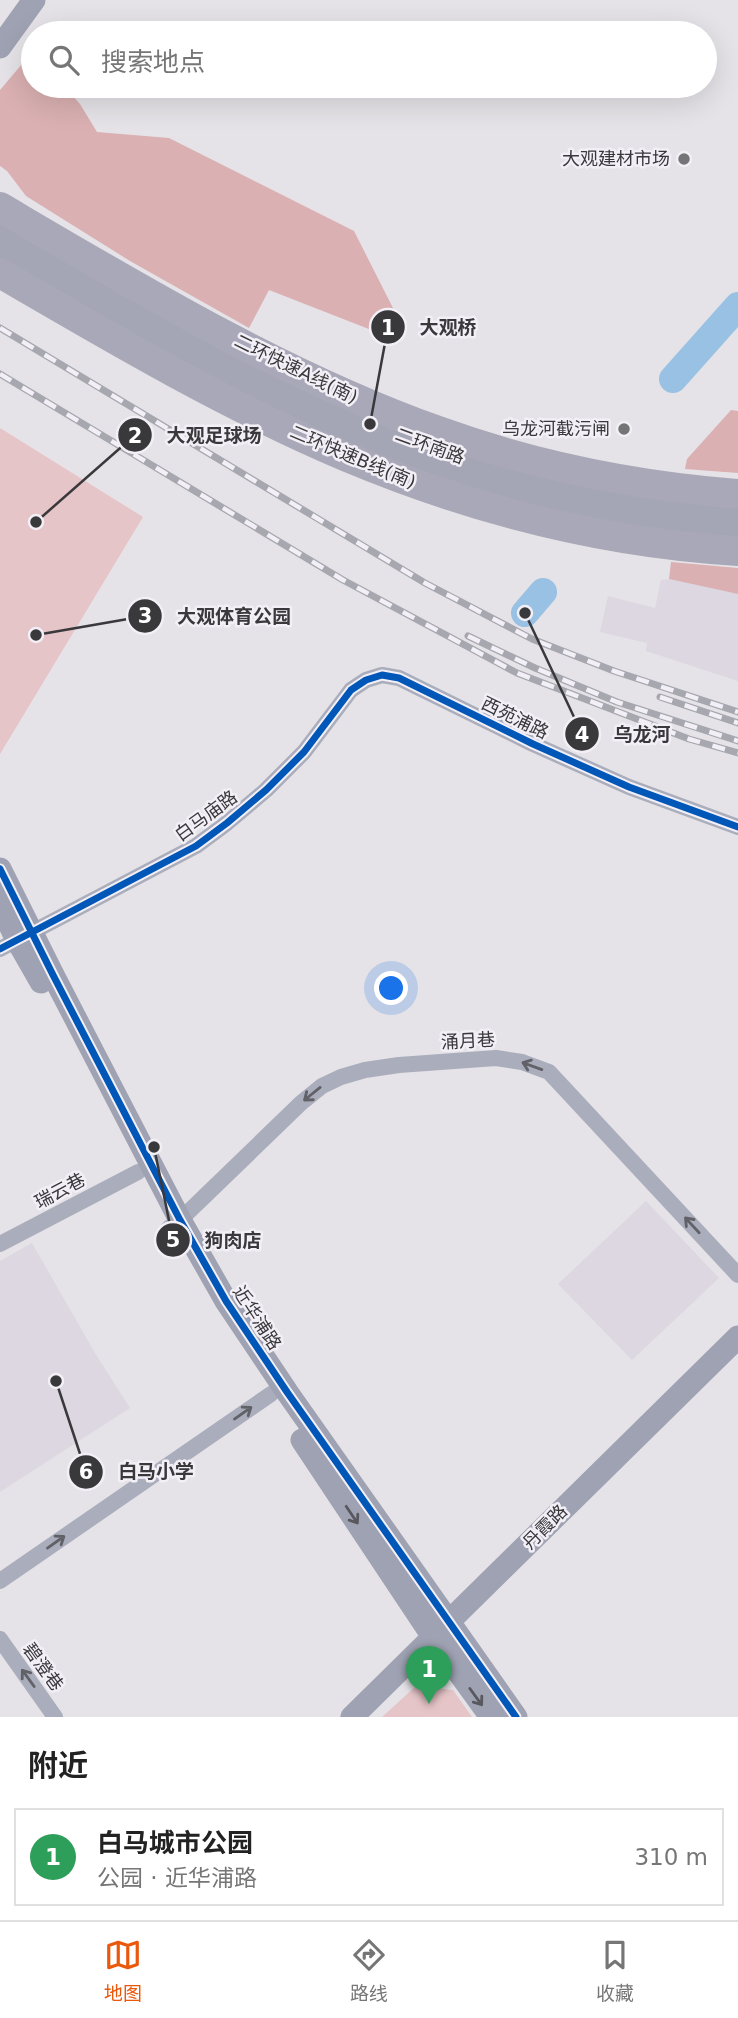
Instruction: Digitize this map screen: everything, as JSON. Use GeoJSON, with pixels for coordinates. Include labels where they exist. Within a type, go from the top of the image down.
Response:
{"type":"FeatureCollection","features":[{"type":"Feature","properties":{"kind":"highway","name":"二环快速A线(南)"},"geometry":{"type":"LineString","coordinates":[[0,207],[169,304],[316,380],[416,423],[517,456],[604,477],[738,494]]}},
{"type":"Feature","properties":{"kind":"highway","name":"二环快速B线(南)"},"geometry":{"type":"LineString","coordinates":[[0,273],[141,354],[254,414],[345,456],[408,481],[482,505],[561,526],[660,543],[738,551]]}},
{"type":"Feature","properties":{"kind":"highway"},"geometry":{"type":"LineString","coordinates":[[517,456],[618,472],[738,480]]}},
{"type":"Feature","properties":{"kind":"main road","name":"二环南路"},"geometry":{"type":"LineString","coordinates":[[0,227],[127,301],[224,353],[309,396],[397,434],[485,464],[570,487],[633,499],[738,511]]}},
{"type":"Feature","properties":{"kind":"main road","name":"二环南路"},"geometry":{"type":"LineString","coordinates":[[0,253],[127,327],[233,384],[326,429],[401,460],[478,486],[565,509],[663,526],[738,534]]}},
{"type":"Feature","properties":{"kind":"street"},"geometry":{"type":"LineString","coordinates":[[0,47],[34,0]]}},
{"type":"Feature","properties":{"kind":"street","name":"白马庙路"},"geometry":{"type":"LineString","coordinates":[[16,941],[196,846],[266,790],[295,762],[351,690],[366,680],[382,676],[399,678]]}},
{"type":"Feature","properties":{"kind":"street","name":"西苑浦路"},"geometry":{"type":"LineString","coordinates":[[399,678],[545,750],[629,787],[738,827]]}},
{"type":"Feature","properties":{"kind":"street","name":"近华浦路"},"geometry":{"type":"LineString","coordinates":[[0,869],[16,941],[138,1172],[302,1414],[441,1629],[491,1717]]}},
{"type":"Feature","properties":{"kind":"street","name":"近华浦路"},"geometry":{"type":"LineString","coordinates":[[0,905],[16,941],[175,1224],[215,1309],[271,1394],[441,1629],[516,1717]]}},
{"type":"Feature","properties":{"kind":"street","name":"涌月巷"},"geometry":{"type":"LineString","coordinates":[[175,1224],[322,1086],[365,1070],[496,1058],[522,1062],[549,1072],[738,1275]]}},
{"type":"Feature","properties":{"kind":"street","name":"瑞云巷"},"geometry":{"type":"LineString","coordinates":[[0,1244],[138,1172]]}},
{"type":"Feature","properties":{"kind":"street","name":"丹霞路"},"geometry":{"type":"LineString","coordinates":[[352,1717],[738,1337]]}},
{"type":"Feature","properties":{"kind":"street"},"geometry":{"type":"LineString","coordinates":[[0,1581],[271,1394]]}},
{"type":"Feature","properties":{"kind":"street","name":"碧澄巷"},"geometry":{"type":"LineString","coordinates":[[0,1639],[55,1717]]}},
{"type":"Feature","properties":{"kind":"shaded area"},"geometry":{"type":"Polygon","coordinates":[[[21,65],[21,98],[75,98],[97,132],[169,138],[354,231],[394,310],[379,333],[269,290],[249,328],[130,261],[26,196],[0,166],[0,90],[21,65]]]}},
{"type":"Feature","properties":{"kind":"shaded area"},"geometry":{"type":"Polygon","coordinates":[[[731,410],[738,411],[738,473],[685,469],[687,459],[731,410]]]}},
{"type":"Feature","properties":{"kind":"shaded area"},"geometry":{"type":"Polygon","coordinates":[[[0,428],[143,517],[0,754],[0,428]]]}},
{"type":"Feature","properties":{"kind":"shaded area"},"geometry":{"type":"Polygon","coordinates":[[[671,562],[738,568],[738,594],[669,579],[671,562]]]}},
{"type":"Feature","properties":{"kind":"shaded area"},"geometry":{"type":"Polygon","coordinates":[[[669,579],[738,594],[738,681],[646,651],[647,643],[600,632],[608,596],[655,608],[661,580],[669,579]]]}},
{"type":"Feature","properties":{"kind":"shaded area"},"geometry":{"type":"Polygon","coordinates":[[[646,1201],[719,1278],[632,1360],[558,1284],[646,1201]]]}},
{"type":"Feature","properties":{"kind":"shaded area"},"geometry":{"type":"Polygon","coordinates":[[[32,1243],[130,1408],[0,1492],[0,1261],[32,1243]]]}},
{"type":"Feature","properties":{"kind":"shaded area"},"geometry":{"type":"Polygon","coordinates":[[[416,1686],[453,1690],[472,1717],[382,1717],[416,1686]]]}},
{"type":"Feature","properties":{"kind":"waterway"},"geometry":{"type":"LineString","coordinates":[[673,379],[738,306]]}},
{"type":"Feature","properties":{"kind":"waterway"},"geometry":{"type":"LineString","coordinates":[[525,613],[543,592]]}},
{"type":"Feature","properties":{"kind":"railway"},"geometry":{"type":"LineString","coordinates":[[0,328],[425,583],[532,639],[614,671],[738,712]]}},
{"type":"Feature","properties":{"kind":"railway"},"geometry":{"type":"LineString","coordinates":[[0,374],[343,580],[517,673],[689,739],[738,753]]}},
{"type":"Feature","properties":{"kind":"railway"},"geometry":{"type":"LineString","coordinates":[[468,636],[535,668],[617,702],[738,741]]}},
{"type":"Feature","properties":{"kind":"railway"},"geometry":{"type":"LineString","coordinates":[[660,697],[738,723]]}},
{"type":"Feature","properties":{"kind":"cycle path"},"geometry":{"type":"LineString","coordinates":[[0,949],[196,846],[266,790],[304,752],[351,690],[366,680],[382,675],[399,678],[533,744],[629,787],[738,827]]}},
{"type":"Feature","properties":{"kind":"cycle path"},"geometry":{"type":"LineString","coordinates":[[0,869],[180,1220],[226,1301],[516,1717]]}},
{"type":"Feature","properties":{"kind":"place","name":"大观建材市场"},"geometry":{"type":"Point","coordinates":[684,159]}},
{"type":"Feature","properties":{"kind":"place","name":"大观桥"},"geometry":{"type":"Point","coordinates":[370,424]}},
{"type":"Feature","properties":{"kind":"place","name":"乌龙河截污闸"},"geometry":{"type":"Point","coordinates":[624,429]}},
{"type":"Feature","properties":{"kind":"place","name":"大观足球场"},"geometry":{"type":"Point","coordinates":[36,522]}},
{"type":"Feature","properties":{"kind":"place","name":"乌龙河"},"geometry":{"type":"Point","coordinates":[525,613]}},
{"type":"Feature","properties":{"kind":"place","name":"大观体育公园"},"geometry":{"type":"Point","coordinates":[36,635]}},
{"type":"Feature","properties":{"kind":"place","name":"狗肉店"},"geometry":{"type":"Point","coordinates":[154,1147]}},
{"type":"Feature","properties":{"kind":"place","name":"白马小学"},"geometry":{"type":"Point","coordinates":[56,1381]}},
{"type":"Feature","properties":{"kind":"place","name":"白马城市公园"},"geometry":{"type":"Point","coordinates":[429,1704]}}]}
